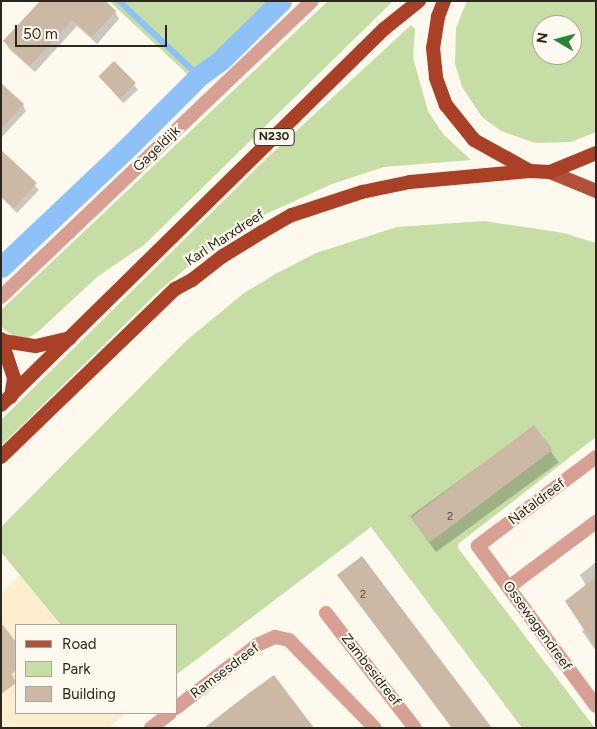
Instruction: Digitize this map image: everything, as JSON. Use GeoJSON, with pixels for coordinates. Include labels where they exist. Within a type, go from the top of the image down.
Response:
{"type":"FeatureCollection","features":[{"type":"Feature","properties":{"kind":"highway","name":"N230"},"geometry":{"type":"LineString","coordinates":[[6,401],[384,29],[419,1]]}},
{"type":"Feature","properties":{"kind":"highway"},"geometry":{"type":"LineString","coordinates":[[444,1],[438,17],[433,48],[436,78],[446,105],[474,140],[530,171]]}},
{"type":"Feature","properties":{"kind":"highway"},"geometry":{"type":"LineString","coordinates":[[550,172],[596,153]]}},
{"type":"Feature","properties":{"kind":"highway","name":"Karl Marxdreef"},"geometry":{"type":"LineString","coordinates":[[1,457],[175,289],[192,280],[223,256],[292,215],[362,192],[410,182],[530,171],[550,172]]}},
{"type":"Feature","properties":{"kind":"highway"},"geometry":{"type":"LineString","coordinates":[[6,401],[14,378],[2,340],[36,346],[71,338]]}},
{"type":"Feature","properties":{"kind":"main road"},"geometry":{"type":"LineString","coordinates":[[550,172],[596,191]]}},
{"type":"Feature","properties":{"kind":"street","name":"Gageldijk"},"geometry":{"type":"LineString","coordinates":[[1,297],[312,1]]}},
{"type":"Feature","properties":{"kind":"street","name":"Nataldreef"},"geometry":{"type":"LineString","coordinates":[[478,546],[596,457]]}},
{"type":"Feature","properties":{"kind":"street"},"geometry":{"type":"LineString","coordinates":[[510,587],[596,522]]}},
{"type":"Feature","properties":{"kind":"street","name":"Ossewagendreef"},"geometry":{"type":"LineString","coordinates":[[478,546],[596,706]]}},
{"type":"Feature","properties":{"kind":"street","name":"Zambesidreef"},"geometry":{"type":"LineString","coordinates":[[326,613],[415,728]]}},
{"type":"Feature","properties":{"kind":"street","name":"Ramsesdreef"},"geometry":{"type":"LineString","coordinates":[[178,706],[257,645],[275,637],[289,640],[375,728]]}},
{"type":"Feature","properties":{"kind":"street"},"geometry":{"type":"LineString","coordinates":[[151,728],[169,714]]}},
{"type":"Feature","properties":{"kind":"shaded area"},"geometry":{"type":"Polygon","coordinates":[[[20,575],[60,624],[15,624],[15,714],[126,714],[108,728],[1,728],[1,594],[20,575]]]}},
{"type":"Feature","properties":{"kind":"green space"},"geometry":{"type":"Polygon","coordinates":[[[109,1],[291,1],[200,86],[109,1]]]}},
{"type":"Feature","properties":{"kind":"green space"},"geometry":{"type":"Polygon","coordinates":[[[328,1],[393,1],[144,245],[97,277],[39,331],[27,339],[17,338],[6,331],[1,326],[1,310],[328,1]]]}},
{"type":"Feature","properties":{"kind":"green space"},"geometry":{"type":"Polygon","coordinates":[[[467,1],[596,1],[596,132],[571,142],[535,143],[501,131],[482,117],[462,87],[455,64],[456,28],[467,1]]]}},
{"type":"Feature","properties":{"kind":"green space"},"geometry":{"type":"Polygon","coordinates":[[[411,25],[415,29],[413,58],[428,111],[443,134],[471,160],[384,167],[332,184],[266,214],[240,229],[207,251],[160,290],[1,446],[1,420],[267,158],[411,25]]]}},
{"type":"Feature","properties":{"kind":"green space"},"geometry":{"type":"Polygon","coordinates":[[[484,221],[564,233],[596,243],[596,437],[458,544],[458,548],[595,728],[522,728],[371,527],[178,673],[178,624],[60,624],[1,552],[1,527],[187,340],[244,293],[316,253],[397,227],[484,221]]]}},
{"type":"Feature","properties":{"kind":"building"},"geometry":{"type":"Polygon","coordinates":[[[40,1],[106,1],[116,11],[92,37],[72,20],[30,66],[3,41],[40,1]]]}},
{"type":"Feature","properties":{"kind":"building"},"geometry":{"type":"Polygon","coordinates":[[[114,61],[136,83],[120,98],[98,77],[114,61]]]}},
{"type":"Feature","properties":{"kind":"building"},"geometry":{"type":"Polygon","coordinates":[[[1,83],[24,104],[1,129],[1,83]]]}},
{"type":"Feature","properties":{"kind":"building"},"geometry":{"type":"Polygon","coordinates":[[[1,150],[37,183],[14,208],[1,196],[1,150]]]}},
{"type":"Feature","properties":{"kind":"building"},"geometry":{"type":"Polygon","coordinates":[[[534,425],[553,450],[430,542],[411,518],[534,425]]]}},
{"type":"Feature","properties":{"kind":"building"},"geometry":{"type":"Polygon","coordinates":[[[362,556],[492,728],[452,728],[337,575],[362,556]]]}},
{"type":"Feature","properties":{"kind":"building"},"geometry":{"type":"Polygon","coordinates":[[[596,577],[596,648],[565,601],[596,577]]]}},
{"type":"Feature","properties":{"kind":"building"},"geometry":{"type":"Polygon","coordinates":[[[274,675],[314,728],[204,728],[249,693],[274,675]]]}},
{"type":"Feature","properties":{"kind":"waterway"},"geometry":{"type":"LineString","coordinates":[[119,1],[199,76]]}},
{"type":"Feature","properties":{"kind":"waterway"},"geometry":{"type":"LineString","coordinates":[[1,267],[132,143],[199,76],[221,60],[281,1]]}}]}
